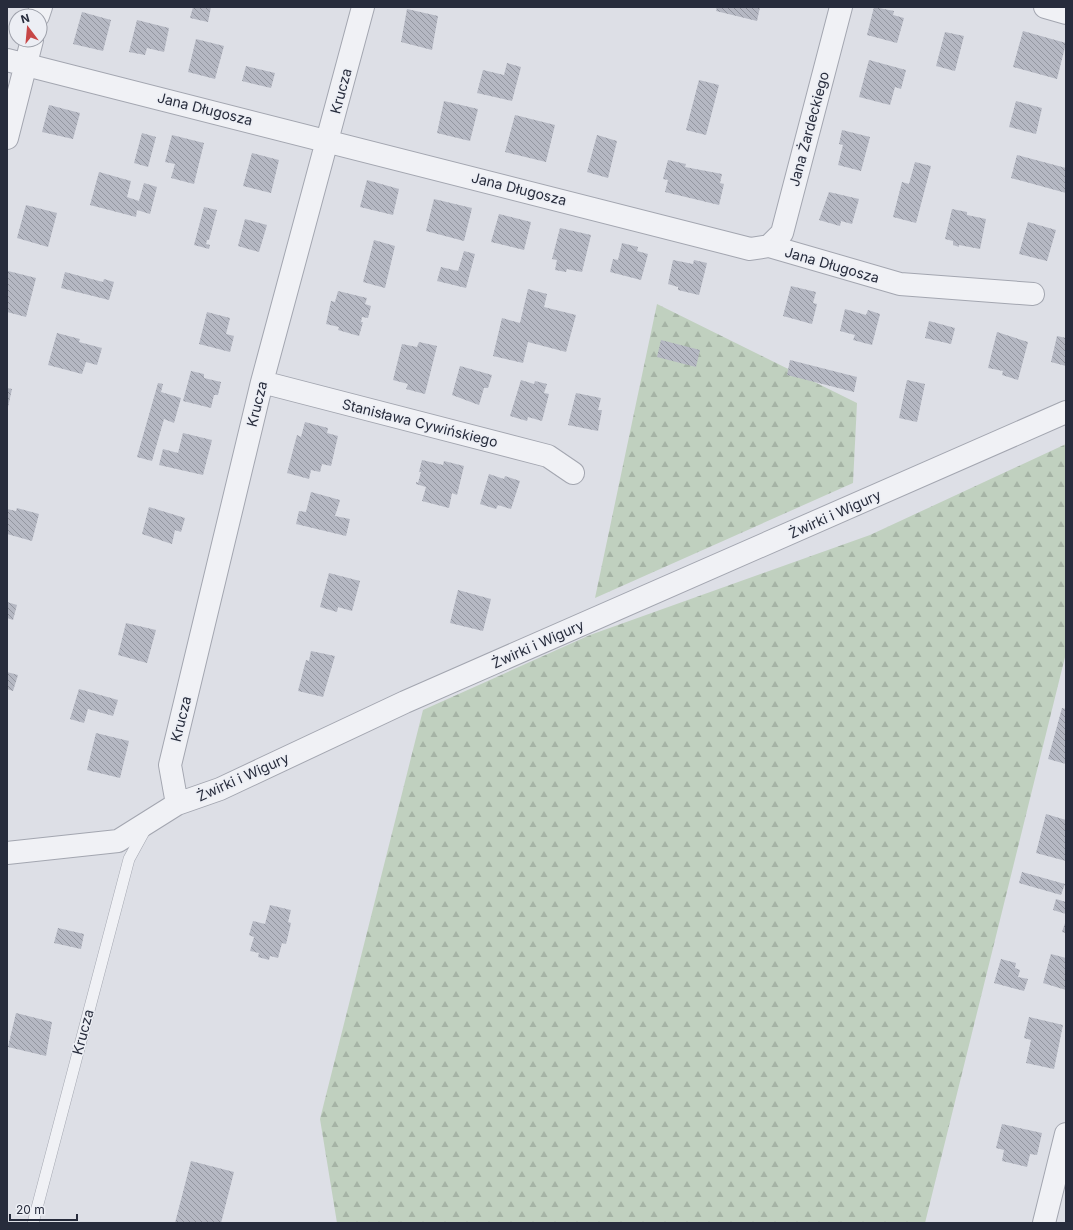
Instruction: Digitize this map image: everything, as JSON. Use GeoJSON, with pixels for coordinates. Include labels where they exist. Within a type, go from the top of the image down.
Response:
{"type":"FeatureCollection","features":[{"type":"Feature","properties":{"kind":"street","name":"Krucza"},"geometry":{"type":"LineString","coordinates":[[176,804],[170,765],[262,382],[329,140],[363,7]]}},
{"type":"Feature","properties":{"kind":"street","name":"Jana Żardeckiego"},"geometry":{"type":"LineString","coordinates":[[769,246],[782,233],[841,7]]}},
{"type":"Feature","properties":{"kind":"street"},"geometry":{"type":"LineString","coordinates":[[1045,7],[1066,13]]}},
{"type":"Feature","properties":{"kind":"street"},"geometry":{"type":"LineString","coordinates":[[7,138],[16,62],[26,48]]}},
{"type":"Feature","properties":{"kind":"street","name":"Jana Długosza"},"geometry":{"type":"LineString","coordinates":[[16,62],[329,140],[750,249],[769,246],[900,284],[1033,294]]}},
{"type":"Feature","properties":{"kind":"street","name":"Stanisława Cywińskiego"},"geometry":{"type":"LineString","coordinates":[[262,382],[548,456],[573,473]]}},
{"type":"Feature","properties":{"kind":"street","name":"Żwirki i Wigury"},"geometry":{"type":"LineString","coordinates":[[7,853],[118,841],[176,804],[220,789],[405,702],[1066,412]]}},
{"type":"Feature","properties":{"kind":"street"},"geometry":{"type":"LineString","coordinates":[[1044,1223],[1066,1134]]}},
{"type":"Feature","properties":{"kind":"lane","name":"Krucza"},"geometry":{"type":"LineString","coordinates":[[33,1223],[129,859],[149,822]]}},
{"type":"Feature","properties":{"kind":"green space"},"geometry":{"type":"Polygon","coordinates":[[[657,304],[857,403],[853,483],[595,598],[657,304]]]}},
{"type":"Feature","properties":{"kind":"green space"},"geometry":{"type":"Polygon","coordinates":[[[1066,444],[1066,653],[925,1223],[337,1223],[320,1119],[423,710],[590,635],[870,535],[1066,444]]]}},
{"type":"Feature","properties":{"kind":"building"},"geometry":{"type":"Polygon","coordinates":[[[193,7],[211,7],[208,22],[190,18],[193,7]]]}},
{"type":"Feature","properties":{"kind":"building"},"geometry":{"type":"Polygon","coordinates":[[[717,7],[760,7],[757,21],[716,11],[717,7]]]}},
{"type":"Feature","properties":{"kind":"building"},"geometry":{"type":"Polygon","coordinates":[[[874,7],[894,11],[893,15],[904,18],[897,43],[867,35],[874,7]]]}},
{"type":"Feature","properties":{"kind":"building"},"geometry":{"type":"Polygon","coordinates":[[[407,9],[438,16],[432,50],[401,42],[407,9]]]}},
{"type":"Feature","properties":{"kind":"building"},"geometry":{"type":"Polygon","coordinates":[[[82,12],[111,20],[103,51],[73,44],[82,12]]]}},
{"type":"Feature","properties":{"kind":"building"},"geometry":{"type":"Polygon","coordinates":[[[137,20],[169,28],[164,52],[147,48],[145,55],[129,52],[137,20]]]}},
{"type":"Feature","properties":{"kind":"building"},"geometry":{"type":"Polygon","coordinates":[[[1023,31],[1066,43],[1057,79],[1013,67],[1023,31]]]}},
{"type":"Feature","properties":{"kind":"building"},"geometry":{"type":"Polygon","coordinates":[[[945,32],[964,36],[955,71],[936,66],[945,32]]]}},
{"type":"Feature","properties":{"kind":"building"},"geometry":{"type":"Polygon","coordinates":[[[196,39],[224,46],[215,79],[188,72],[196,39]]]}},
{"type":"Feature","properties":{"kind":"building"},"geometry":{"type":"Polygon","coordinates":[[[869,60],[906,70],[901,89],[895,87],[890,105],[859,97],[869,60]]]}},
{"type":"Feature","properties":{"kind":"building"},"geometry":{"type":"Polygon","coordinates":[[[507,63],[521,67],[512,101],[477,93],[483,70],[504,75],[507,63]]]}},
{"type":"Feature","properties":{"kind":"building"},"geometry":{"type":"Polygon","coordinates":[[[246,66],[275,73],[271,88],[242,81],[246,66]]]}},
{"type":"Feature","properties":{"kind":"building"},"geometry":{"type":"Polygon","coordinates":[[[699,80],[719,85],[706,135],[686,130],[699,80]]]}},
{"type":"Feature","properties":{"kind":"building"},"geometry":{"type":"Polygon","coordinates":[[[444,101],[478,109],[470,141],[437,133],[444,101]]]}},
{"type":"Feature","properties":{"kind":"building"},"geometry":{"type":"Polygon","coordinates":[[[1016,101],[1042,108],[1036,134],[1009,127],[1016,101]]]}},
{"type":"Feature","properties":{"kind":"building"},"geometry":{"type":"Polygon","coordinates":[[[49,105],[80,113],[73,139],[42,132],[49,105]]]}},
{"type":"Feature","properties":{"kind":"building"},"geometry":{"type":"Polygon","coordinates":[[[515,115],[555,125],[546,162],[505,152],[515,115]]]}},
{"type":"Feature","properties":{"kind":"building"},"geometry":{"type":"Polygon","coordinates":[[[842,130],[870,137],[861,171],[838,165],[843,145],[839,144],[842,130]]]}},
{"type":"Feature","properties":{"kind":"building"},"geometry":{"type":"Polygon","coordinates":[[[142,133],[156,137],[148,167],[134,163],[142,133]]]}},
{"type":"Feature","properties":{"kind":"building"},"geometry":{"type":"Polygon","coordinates":[[[172,135],[204,143],[194,184],[171,178],[175,164],[165,162],[172,135]]]}},
{"type":"Feature","properties":{"kind":"building"},"geometry":{"type":"Polygon","coordinates":[[[597,135],[617,141],[608,178],[587,172],[597,135]]]}},
{"type":"Feature","properties":{"kind":"building"},"geometry":{"type":"Polygon","coordinates":[[[252,153],[279,160],[271,193],[243,186],[252,153]]]}},
{"type":"Feature","properties":{"kind":"building"},"geometry":{"type":"Polygon","coordinates":[[[1017,155],[1066,168],[1066,193],[1011,178],[1017,155]]]}},
{"type":"Feature","properties":{"kind":"building"},"geometry":{"type":"Polygon","coordinates":[[[668,160],[686,164],[685,167],[722,174],[720,183],[724,184],[719,205],[665,192],[668,180],[663,179],[668,160]]]}},
{"type":"Feature","properties":{"kind":"building"},"geometry":{"type":"Polygon","coordinates":[[[915,162],[931,166],[916,223],[893,217],[902,182],[909,184],[915,162]]]}},
{"type":"Feature","properties":{"kind":"building"},"geometry":{"type":"Polygon","coordinates":[[[99,172],[131,181],[127,197],[139,201],[144,183],[157,187],[150,214],[137,210],[136,217],[90,205],[99,172]]]}},
{"type":"Feature","properties":{"kind":"building"},"geometry":{"type":"Polygon","coordinates":[[[367,180],[399,189],[393,215],[360,207],[367,180]]]}},
{"type":"Feature","properties":{"kind":"building"},"geometry":{"type":"Polygon","coordinates":[[[829,192],[859,199],[852,224],[841,221],[840,226],[819,220],[829,192]]]}},
{"type":"Feature","properties":{"kind":"building"},"geometry":{"type":"Polygon","coordinates":[[[434,199],[472,208],[464,241],[426,231],[434,199]]]}},
{"type":"Feature","properties":{"kind":"building"},"geometry":{"type":"Polygon","coordinates":[[[26,205],[57,213],[48,247],[17,238],[26,205]]]}},
{"type":"Feature","properties":{"kind":"building"},"geometry":{"type":"Polygon","coordinates":[[[204,207],[217,210],[209,240],[207,240],[206,244],[210,245],[209,249],[194,245],[204,207]]]}},
{"type":"Feature","properties":{"kind":"building"},"geometry":{"type":"Polygon","coordinates":[[[952,209],[967,212],[967,215],[986,219],[980,249],[959,245],[959,247],[953,245],[953,241],[945,239],[952,209]]]}},
{"type":"Feature","properties":{"kind":"building"},"geometry":{"type":"Polygon","coordinates":[[[499,214],[531,222],[524,250],[491,242],[499,214]]]}},
{"type":"Feature","properties":{"kind":"building"},"geometry":{"type":"Polygon","coordinates":[[[245,219],[267,225],[259,252],[238,246],[245,219]]]}},
{"type":"Feature","properties":{"kind":"building"},"geometry":{"type":"Polygon","coordinates":[[[1028,222],[1056,230],[1047,261],[1019,254],[1028,222]]]}},
{"type":"Feature","properties":{"kind":"building"},"geometry":{"type":"Polygon","coordinates":[[[560,228],[591,235],[582,272],[567,269],[566,272],[555,270],[557,260],[552,259],[560,228]]]}},
{"type":"Feature","properties":{"kind":"building"},"geometry":{"type":"Polygon","coordinates":[[[374,240],[395,246],[385,288],[363,282],[374,240]]]}},
{"type":"Feature","properties":{"kind":"building"},"geometry":{"type":"Polygon","coordinates":[[[622,243],[638,247],[637,251],[648,254],[641,280],[610,272],[613,259],[618,260],[622,243]]]}},
{"type":"Feature","properties":{"kind":"building"},"geometry":{"type":"Polygon","coordinates":[[[464,251],[475,254],[466,288],[437,281],[441,267],[458,271],[464,251]]]}},
{"type":"Feature","properties":{"kind":"building"},"geometry":{"type":"Polygon","coordinates":[[[673,260],[693,264],[694,260],[707,263],[699,295],[678,290],[678,287],[668,284],[673,260]]]}},
{"type":"Feature","properties":{"kind":"building"},"geometry":{"type":"Polygon","coordinates":[[[8,271],[36,278],[26,317],[7,312],[8,271]]]}},
{"type":"Feature","properties":{"kind":"building"},"geometry":{"type":"Polygon","coordinates":[[[65,272],[103,282],[104,279],[114,282],[109,300],[61,288],[65,272]]]}},
{"type":"Feature","properties":{"kind":"building"},"geometry":{"type":"Polygon","coordinates":[[[791,286],[816,292],[813,303],[817,304],[812,324],[783,316],[791,286]]]}},
{"type":"Feature","properties":{"kind":"building"},"geometry":{"type":"Polygon","coordinates":[[[528,289],[547,294],[544,307],[576,315],[566,352],[528,342],[523,363],[493,356],[502,318],[520,323],[528,289]]]}},
{"type":"Feature","properties":{"kind":"building"},"geometry":{"type":"Polygon","coordinates":[[[338,291],[367,298],[365,304],[371,306],[368,318],[362,317],[361,322],[363,322],[359,336],[338,330],[339,327],[326,324],[331,301],[335,302],[338,291]]]}},
{"type":"Feature","properties":{"kind":"building"},"geometry":{"type":"Polygon","coordinates":[[[845,309],[866,315],[868,310],[880,314],[872,345],[853,340],[855,335],[840,331],[845,309]]]}},
{"type":"Feature","properties":{"kind":"building"},"geometry":{"type":"Polygon","coordinates":[[[207,312],[230,318],[226,334],[234,336],[230,352],[199,344],[207,312]]]}},
{"type":"Feature","properties":{"kind":"building"},"geometry":{"type":"Polygon","coordinates":[[[929,321],[955,328],[951,344],[925,338],[929,321]]]}},
{"type":"Feature","properties":{"kind":"building"},"geometry":{"type":"Polygon","coordinates":[[[997,332],[1028,342],[1018,380],[1002,375],[1003,371],[988,368],[997,332]]]}},
{"type":"Feature","properties":{"kind":"building"},"geometry":{"type":"Polygon","coordinates":[[[57,333],[80,339],[79,342],[102,348],[97,365],[86,362],[82,374],[48,365],[57,333]]]}},
{"type":"Feature","properties":{"kind":"building"},"geometry":{"type":"Polygon","coordinates":[[[1057,336],[1066,338],[1066,366],[1051,362],[1057,336]]]}},
{"type":"Feature","properties":{"kind":"building"},"geometry":{"type":"Polygon","coordinates":[[[661,340],[700,350],[696,367],[657,357],[661,340]]]}},
{"type":"Feature","properties":{"kind":"building"},"geometry":{"type":"Polygon","coordinates":[[[419,342],[437,346],[425,394],[406,389],[408,384],[393,380],[402,344],[417,347],[419,342]]]}},
{"type":"Feature","properties":{"kind":"building"},"geometry":{"type":"Polygon","coordinates":[[[790,360],[857,377],[854,392],[787,375],[790,360]]]}},
{"type":"Feature","properties":{"kind":"building"},"geometry":{"type":"Polygon","coordinates":[[[460,366],[492,375],[488,388],[484,388],[479,405],[452,395],[460,366]]]}},
{"type":"Feature","properties":{"kind":"building"},"geometry":{"type":"Polygon","coordinates":[[[191,371],[204,374],[204,378],[221,382],[218,395],[214,395],[211,408],[183,401],[191,371]]]}},
{"type":"Feature","properties":{"kind":"building"},"geometry":{"type":"Polygon","coordinates":[[[521,380],[534,384],[535,381],[547,384],[544,393],[549,394],[542,421],[528,417],[527,421],[510,416],[521,380]]]}},
{"type":"Feature","properties":{"kind":"building"},"geometry":{"type":"Polygon","coordinates":[[[907,380],[925,384],[917,422],[899,418],[907,380]]]}},
{"type":"Feature","properties":{"kind":"building"},"geometry":{"type":"Polygon","coordinates":[[[158,383],[163,384],[161,392],[181,398],[174,423],[164,419],[152,461],[137,457],[158,383]]]}},
{"type":"Feature","properties":{"kind":"building"},"geometry":{"type":"Polygon","coordinates":[[[7,388],[12,389],[8,407],[7,407],[7,388]]]}},
{"type":"Feature","properties":{"kind":"building"},"geometry":{"type":"Polygon","coordinates":[[[576,393],[601,398],[598,410],[602,410],[598,431],[568,425],[576,393]]]}},
{"type":"Feature","properties":{"kind":"building"},"geometry":{"type":"Polygon","coordinates":[[[305,422],[328,428],[327,433],[338,436],[331,466],[322,464],[320,472],[311,470],[309,479],[287,473],[297,435],[301,437],[305,422]]]}},
{"type":"Feature","properties":{"kind":"building"},"geometry":{"type":"Polygon","coordinates":[[[183,433],[212,440],[203,475],[159,465],[163,449],[178,453],[183,433]]]}},
{"type":"Feature","properties":{"kind":"building"},"geometry":{"type":"Polygon","coordinates":[[[422,460],[443,465],[444,461],[464,466],[457,495],[452,493],[449,508],[422,501],[426,487],[416,484],[416,482],[418,483],[422,460]]]}},
{"type":"Feature","properties":{"kind":"building"},"geometry":{"type":"Polygon","coordinates":[[[489,474],[504,479],[505,476],[520,481],[511,509],[498,505],[496,509],[480,504],[489,474]]]}},
{"type":"Feature","properties":{"kind":"building"},"geometry":{"type":"Polygon","coordinates":[[[311,492],[340,500],[335,516],[350,519],[346,536],[296,524],[299,511],[306,512],[311,492]]]}},
{"type":"Feature","properties":{"kind":"building"},"geometry":{"type":"Polygon","coordinates":[[[149,507],[185,518],[181,532],[175,530],[172,544],[142,534],[149,507]]]}},
{"type":"Feature","properties":{"kind":"building"},"geometry":{"type":"Polygon","coordinates":[[[17,508],[39,514],[32,541],[7,534],[7,509],[16,511],[17,508]]]}},
{"type":"Feature","properties":{"kind":"building"},"geometry":{"type":"Polygon","coordinates":[[[329,573],[360,581],[352,611],[338,607],[337,612],[320,607],[329,573]]]}},
{"type":"Feature","properties":{"kind":"building"},"geometry":{"type":"Polygon","coordinates":[[[458,590],[491,599],[483,631],[450,623],[458,590]]]}},
{"type":"Feature","properties":{"kind":"building"},"geometry":{"type":"Polygon","coordinates":[[[7,602],[17,605],[13,620],[7,618],[7,602]]]}},
{"type":"Feature","properties":{"kind":"building"},"geometry":{"type":"Polygon","coordinates":[[[126,623],[156,630],[147,663],[118,655],[126,623]]]}},
{"type":"Feature","properties":{"kind":"building"},"geometry":{"type":"Polygon","coordinates":[[[311,651],[335,656],[323,697],[298,691],[306,660],[309,661],[311,651]]]}},
{"type":"Feature","properties":{"kind":"building"},"geometry":{"type":"Polygon","coordinates":[[[7,672],[18,675],[13,691],[7,689],[7,672]]]}},
{"type":"Feature","properties":{"kind":"building"},"geometry":{"type":"Polygon","coordinates":[[[79,689],[118,700],[113,716],[88,709],[84,723],[70,719],[79,689]]]}},
{"type":"Feature","properties":{"kind":"building"},"geometry":{"type":"Polygon","coordinates":[[[1062,708],[1066,709],[1066,764],[1048,759],[1062,708]]]}},
{"type":"Feature","properties":{"kind":"building"},"geometry":{"type":"Polygon","coordinates":[[[96,733],[129,741],[120,778],[87,770],[96,733]]]}},
{"type":"Feature","properties":{"kind":"building"},"geometry":{"type":"Polygon","coordinates":[[[1046,814],[1066,820],[1066,861],[1036,853],[1046,814]]]}},
{"type":"Feature","properties":{"kind":"building"},"geometry":{"type":"Polygon","coordinates":[[[1022,872],[1065,884],[1061,895],[1019,883],[1022,872]]]}},
{"type":"Feature","properties":{"kind":"building"},"geometry":{"type":"Polygon","coordinates":[[[1056,899],[1066,902],[1066,914],[1053,910],[1056,899]]]}},
{"type":"Feature","properties":{"kind":"building"},"geometry":{"type":"Polygon","coordinates":[[[270,905],[291,910],[288,922],[291,923],[286,944],[282,943],[278,958],[270,956],[269,960],[258,957],[259,953],[250,951],[254,937],[249,935],[253,921],[265,924],[270,905]]]}},
{"type":"Feature","properties":{"kind":"building"},"geometry":{"type":"Polygon","coordinates":[[[1066,920],[1066,933],[1062,932],[1066,920]]]}},
{"type":"Feature","properties":{"kind":"building"},"geometry":{"type":"Polygon","coordinates":[[[58,928],[84,934],[81,949],[54,943],[58,928]]]}},
{"type":"Feature","properties":{"kind":"building"},"geometry":{"type":"Polygon","coordinates":[[[1051,954],[1066,958],[1066,990],[1043,983],[1051,954]]]}},
{"type":"Feature","properties":{"kind":"building"},"geometry":{"type":"Polygon","coordinates":[[[1001,959],[1016,963],[1015,968],[1020,970],[1018,977],[1028,979],[1024,991],[994,983],[1001,959]]]}},
{"type":"Feature","properties":{"kind":"building"},"geometry":{"type":"Polygon","coordinates":[[[16,1013],[52,1022],[46,1056],[8,1047],[16,1013]]]}},
{"type":"Feature","properties":{"kind":"building"},"geometry":{"type":"Polygon","coordinates":[[[1029,1017],[1063,1025],[1054,1069],[1026,1063],[1031,1040],[1024,1038],[1029,1017]]]}},
{"type":"Feature","properties":{"kind":"building"},"geometry":{"type":"Polygon","coordinates":[[[1002,1124],[1042,1133],[1037,1155],[1030,1154],[1027,1167],[1002,1161],[1004,1150],[996,1148],[1002,1124]]]}},
{"type":"Feature","properties":{"kind":"building"},"geometry":{"type":"Polygon","coordinates":[[[191,1161],[234,1172],[221,1223],[175,1223],[191,1161]]]}}]}
